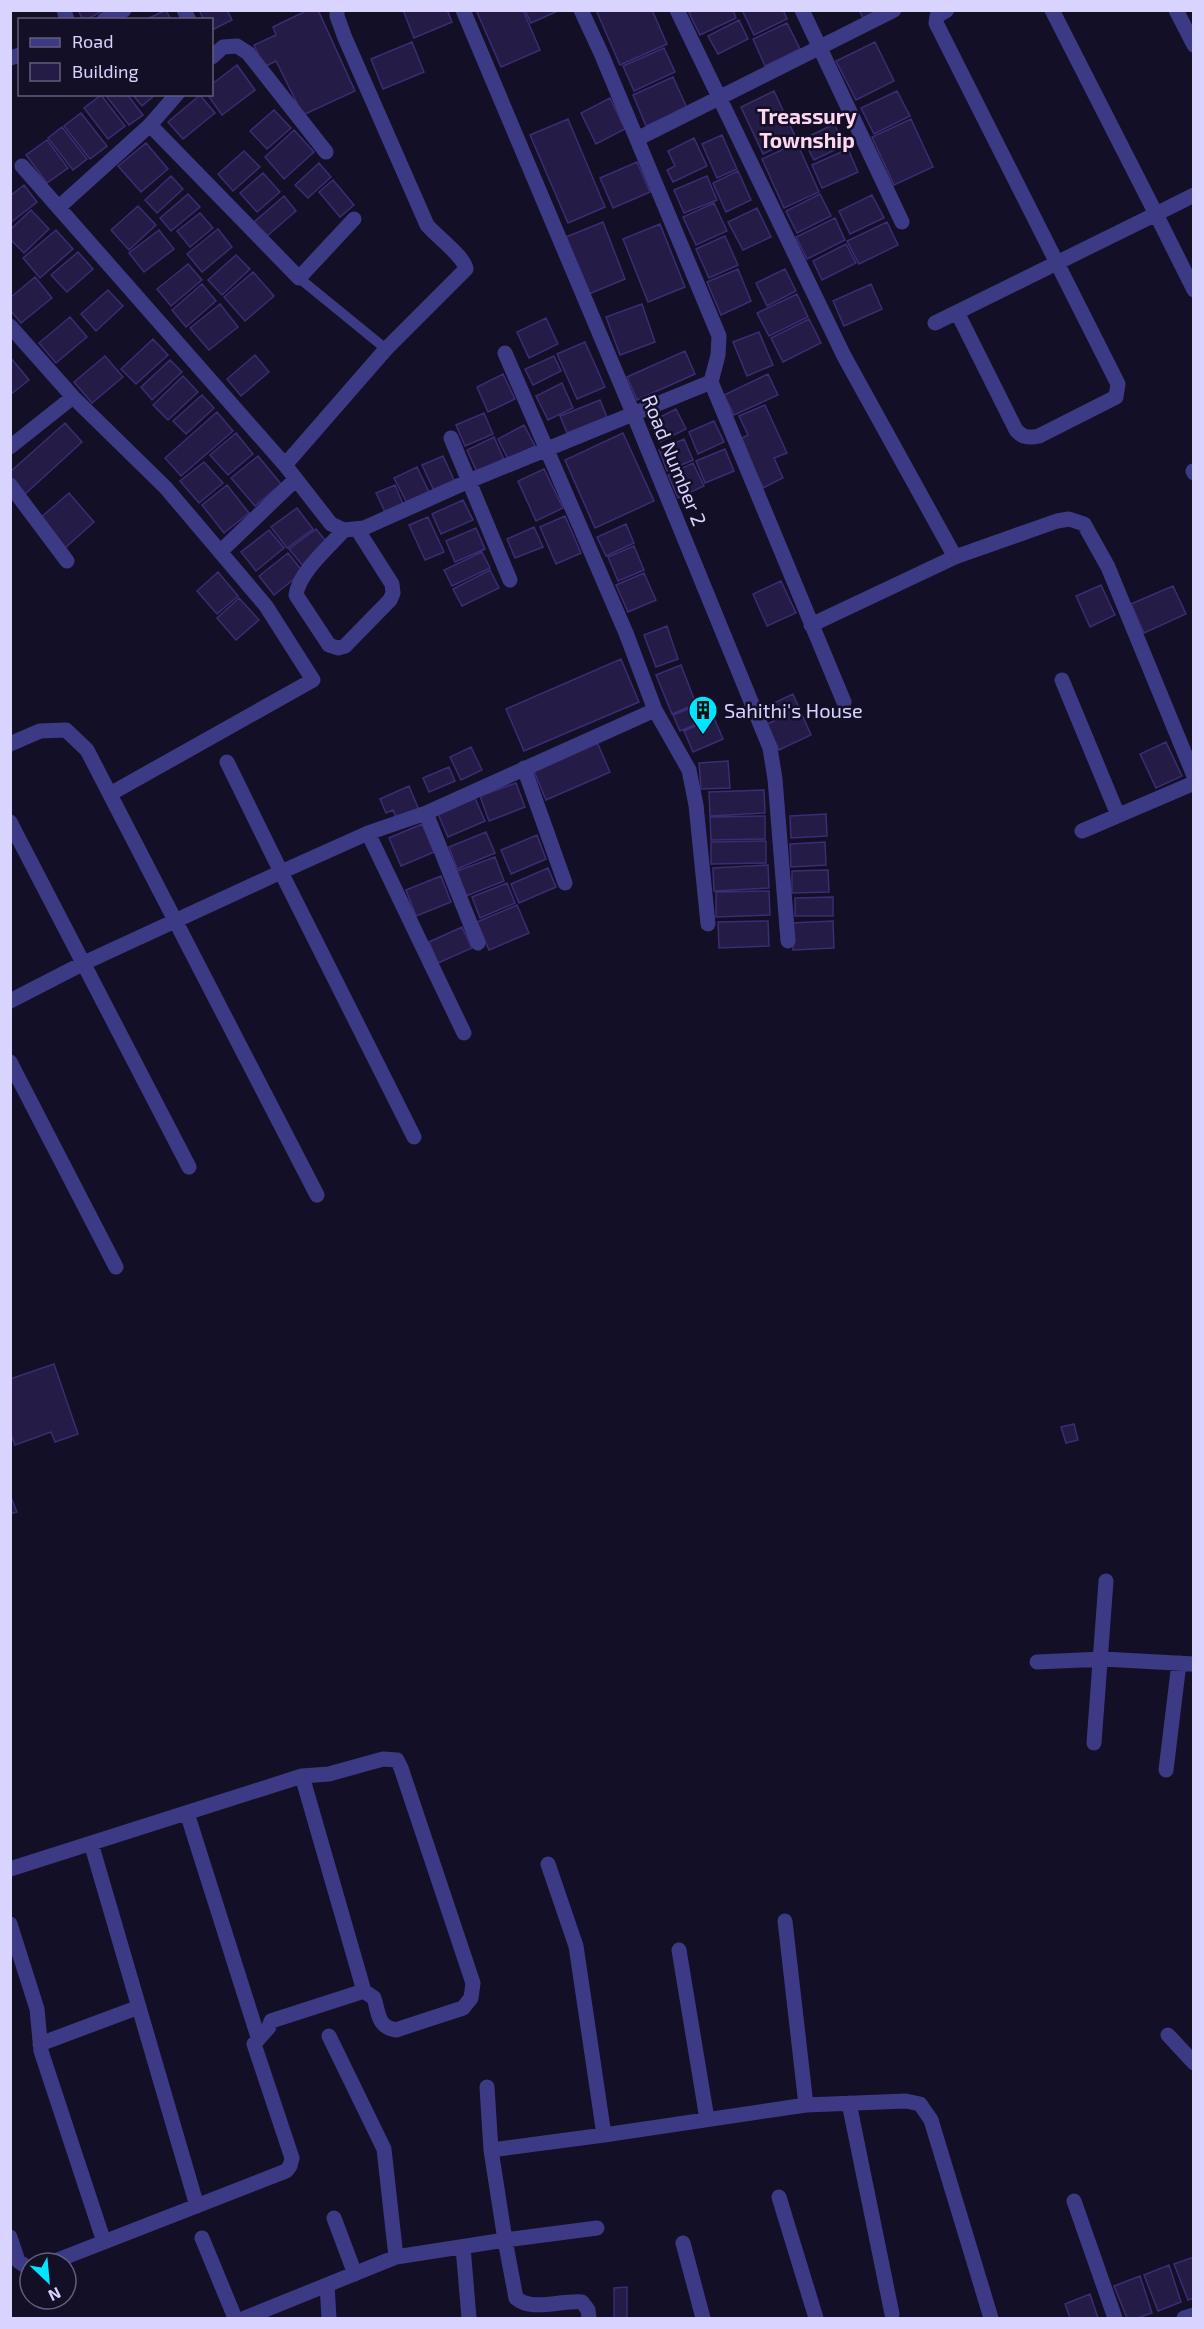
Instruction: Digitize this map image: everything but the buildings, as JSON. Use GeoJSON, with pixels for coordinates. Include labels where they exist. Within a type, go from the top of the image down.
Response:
{"type":"FeatureCollection","features":[{"type":"Feature","properties":{"kind":"street"},"geometry":{"type":"LineString","coordinates":[[108,18],[124,10]]}},
{"type":"Feature","properties":{"kind":"street"},"geometry":{"type":"LineString","coordinates":[[285,465],[386,349],[466,269],[461,257],[440,240],[428,225],[345,38],[337,10]]}},
{"type":"Feature","properties":{"kind":"street","name":"Road Number 2"},"geometry":{"type":"LineString","coordinates":[[463,10],[770,748],[775,779],[788,941]]}},
{"type":"Feature","properties":{"kind":"street"},"geometry":{"type":"LineString","coordinates":[[581,10],[719,336],[718,355],[711,382],[844,702]]}},
{"type":"Feature","properties":{"kind":"street"},"geometry":{"type":"LineString","coordinates":[[677,10],[844,356],[955,557]]}},
{"type":"Feature","properties":{"kind":"street"},"geometry":{"type":"LineString","coordinates":[[802,10],[902,222]]}},
{"type":"Feature","properties":{"kind":"street"},"geometry":{"type":"LineString","coordinates":[[637,139],[894,10]]}},
{"type":"Feature","properties":{"kind":"street"},"geometry":{"type":"LineString","coordinates":[[947,10],[937,16],[936,23],[1119,388],[1116,398],[1039,436],[1029,438],[1021,436],[957,312]]}},
{"type":"Feature","properties":{"kind":"street"},"geometry":{"type":"LineString","coordinates":[[1052,10],[1194,290]]}},
{"type":"Feature","properties":{"kind":"street"},"geometry":{"type":"LineString","coordinates":[[1176,10],[1194,45]]}},
{"type":"Feature","properties":{"kind":"street"},"geometry":{"type":"LineString","coordinates":[[213,56],[223,47],[237,46],[248,53],[326,152]]}},
{"type":"Feature","properties":{"kind":"street"},"geometry":{"type":"LineString","coordinates":[[59,207],[150,125],[175,96]]}},
{"type":"Feature","properties":{"kind":"street"},"geometry":{"type":"LineString","coordinates":[[150,125],[299,278],[354,219]]}},
{"type":"Feature","properties":{"kind":"street"},"geometry":{"type":"LineString","coordinates":[[22,166],[285,465],[331,524],[351,529],[364,528],[469,481],[711,382]]}},
{"type":"Feature","properties":{"kind":"street"},"geometry":{"type":"LineString","coordinates":[[935,323],[1194,195]]}},
{"type":"Feature","properties":{"kind":"street"},"geometry":{"type":"LineString","coordinates":[[10,326],[73,397],[166,488],[266,606],[313,680],[110,794]]}},
{"type":"Feature","properties":{"kind":"street"},"geometry":{"type":"LineString","coordinates":[[505,353],[626,633],[655,710],[689,770],[696,806],[708,924]]}},
{"type":"Feature","properties":{"kind":"street"},"geometry":{"type":"LineString","coordinates":[[10,447],[73,397]]}},
{"type":"Feature","properties":{"kind":"street"},"geometry":{"type":"LineString","coordinates":[[451,438],[510,580]]}},
{"type":"Feature","properties":{"kind":"street"},"geometry":{"type":"LineString","coordinates":[[220,552],[296,479]]}},
{"type":"Feature","properties":{"kind":"street"},"geometry":{"type":"LineString","coordinates":[[10,485],[67,561]]}},
{"type":"Feature","properties":{"kind":"street"},"geometry":{"type":"LineString","coordinates":[[811,625],[955,557],[1057,521],[1070,519],[1084,524],[1108,567],[1194,776]]}},
{"type":"Feature","properties":{"kind":"street"},"geometry":{"type":"LineString","coordinates":[[351,529],[392,584],[393,593],[390,600],[345,646],[338,648],[329,645],[296,595],[297,586],[303,576],[351,529]]}},
{"type":"Feature","properties":{"kind":"street"},"geometry":{"type":"LineString","coordinates":[[1062,680],[1118,815]]}},
{"type":"Feature","properties":{"kind":"street"},"geometry":{"type":"LineString","coordinates":[[10,1001],[175,919],[368,833],[426,813],[655,710]]}},
{"type":"Feature","properties":{"kind":"street"},"geometry":{"type":"LineString","coordinates":[[10,744],[40,731],[66,730],[87,750],[317,1195]]}},
{"type":"Feature","properties":{"kind":"street"},"geometry":{"type":"LineString","coordinates":[[227,762],[414,1137]]}},
{"type":"Feature","properties":{"kind":"street"},"geometry":{"type":"LineString","coordinates":[[524,768],[565,883]]}},
{"type":"Feature","properties":{"kind":"street"},"geometry":{"type":"LineString","coordinates":[[1082,831],[1194,783]]}},
{"type":"Feature","properties":{"kind":"street"},"geometry":{"type":"LineString","coordinates":[[426,813],[478,943]]}},
{"type":"Feature","properties":{"kind":"street"},"geometry":{"type":"LineString","coordinates":[[10,822],[189,1167]]}},
{"type":"Feature","properties":{"kind":"street"},"geometry":{"type":"LineString","coordinates":[[368,833],[464,1033]]}},
{"type":"Feature","properties":{"kind":"street"},"geometry":{"type":"LineString","coordinates":[[10,1062],[116,1267]]}},
{"type":"Feature","properties":{"kind":"street"},"geometry":{"type":"LineString","coordinates":[[1094,1743],[1106,1581]]}},
{"type":"Feature","properties":{"kind":"street"},"geometry":{"type":"LineString","coordinates":[[1036,1662],[1099,1660],[1186,1663],[1166,1770]]}},
{"type":"Feature","properties":{"kind":"street"},"geometry":{"type":"LineString","coordinates":[[10,1869],[302,1776],[330,1774],[383,1759],[397,1760],[473,1983],[471,1998],[463,2008],[396,2030],[386,2028],[382,2024],[374,1998],[364,1991],[302,1776]]}},
{"type":"Feature","properties":{"kind":"street"},"geometry":{"type":"LineString","coordinates":[[187,1813],[258,2037]]}},
{"type":"Feature","properties":{"kind":"street"},"geometry":{"type":"LineString","coordinates":[[91,1843],[197,2206]]}},
{"type":"Feature","properties":{"kind":"street"},"geometry":{"type":"LineString","coordinates":[[548,1864],[576,1946],[604,2135]]}},
{"type":"Feature","properties":{"kind":"street"},"geometry":{"type":"LineString","coordinates":[[784,1921],[806,2105]]}},
{"type":"Feature","properties":{"kind":"street"},"geometry":{"type":"LineString","coordinates":[[10,1924],[37,2009],[40,2044],[104,2242]]}},
{"type":"Feature","properties":{"kind":"street"},"geometry":{"type":"LineString","coordinates":[[679,1950],[706,2119]]}},
{"type":"Feature","properties":{"kind":"street"},"geometry":{"type":"LineString","coordinates":[[78,2252],[286,2171],[290,2166],[291,2158],[254,2044],[269,2027],[271,2021],[364,1991]]}},
{"type":"Feature","properties":{"kind":"street"},"geometry":{"type":"LineString","coordinates":[[40,2044],[139,2007]]}},
{"type":"Feature","properties":{"kind":"street"},"geometry":{"type":"LineString","coordinates":[[1168,2035],[1194,2063]]}},
{"type":"Feature","properties":{"kind":"street"},"geometry":{"type":"LineString","coordinates":[[329,2036],[384,2149],[396,2257]]}},
{"type":"Feature","properties":{"kind":"street"},"geometry":{"type":"LineString","coordinates":[[487,2087],[491,2150],[516,2298],[523,2304],[533,2305],[582,2302],[588,2310],[589,2319]]}},
{"type":"Feature","properties":{"kind":"street"},"geometry":{"type":"LineString","coordinates":[[491,2150],[806,2105],[906,2102],[920,2104],[931,2120],[992,2319]]}},
{"type":"Feature","properties":{"kind":"street"},"geometry":{"type":"LineString","coordinates":[[849,2103],[892,2314]]}},
{"type":"Feature","properties":{"kind":"street"},"geometry":{"type":"LineString","coordinates":[[779,2197],[816,2319]]}},
{"type":"Feature","properties":{"kind":"street"},"geometry":{"type":"LineString","coordinates":[[1074,2200],[1115,2319]]}},
{"type":"Feature","properties":{"kind":"street"},"geometry":{"type":"LineString","coordinates":[[333,2218],[355,2274]]}},
{"type":"Feature","properties":{"kind":"street"},"geometry":{"type":"LineString","coordinates":[[245,2319],[396,2257],[597,2228]]}},
{"type":"Feature","properties":{"kind":"street"},"geometry":{"type":"LineString","coordinates":[[10,2237],[18,2261]]}},
{"type":"Feature","properties":{"kind":"street"},"geometry":{"type":"LineString","coordinates":[[202,2238],[235,2319]]}},
{"type":"Feature","properties":{"kind":"street"},"geometry":{"type":"LineString","coordinates":[[683,2243],[703,2319]]}},
{"type":"Feature","properties":{"kind":"street"},"geometry":{"type":"LineString","coordinates":[[463,2247],[469,2319]]}},
{"type":"Feature","properties":{"kind":"street"},"geometry":{"type":"LineString","coordinates":[[327,2285],[329,2319]]}},
{"type":"Feature","properties":{"kind":"street"},"geometry":{"type":"LineString","coordinates":[[1184,2319],[1194,2315]]}},
{"type":"Feature","properties":{"kind":"lane"},"geometry":{"type":"LineString","coordinates":[[299,278],[386,349]]}},
{"type":"Feature","properties":{"kind":"place","name":"Sahithi's House"},"geometry":{"type":"Point","coordinates":[703,736]}},
{"type":"Feature","properties":{"kind":"district","name":"Treassury Township"},"geometry":{"type":"Point","coordinates":[807,127]}}]}
